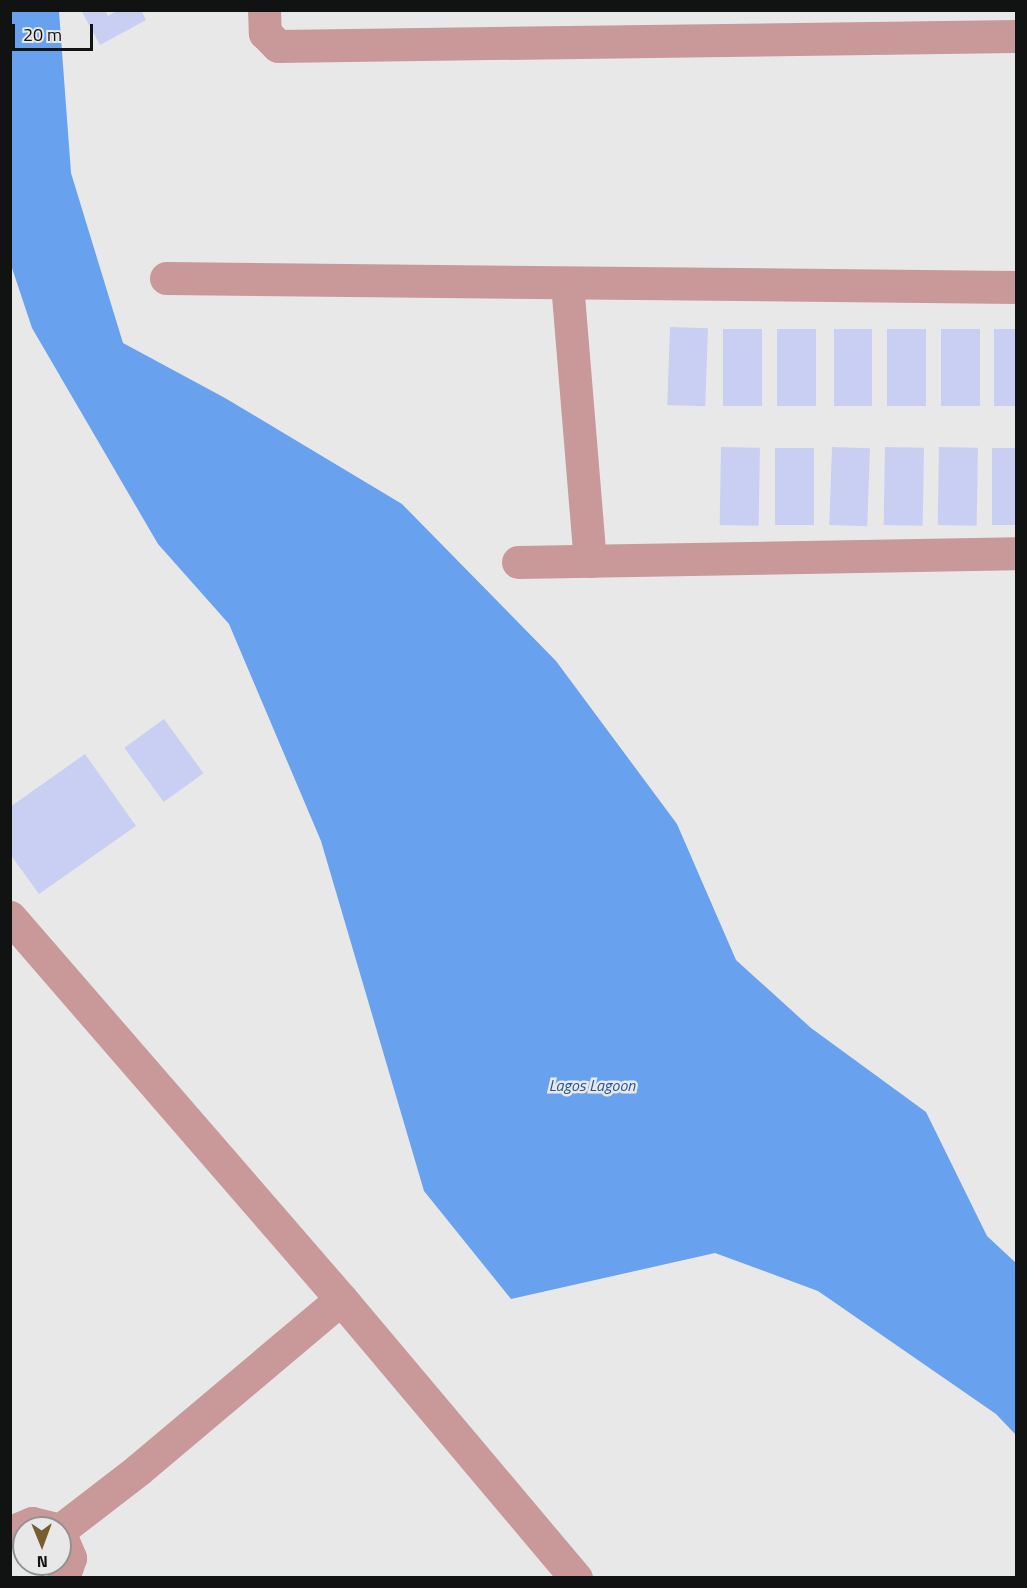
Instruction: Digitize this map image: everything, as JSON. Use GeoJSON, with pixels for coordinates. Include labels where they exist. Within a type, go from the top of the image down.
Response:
{"type":"FeatureCollection","features":[{"type":"Feature","properties":{"kind":"street"},"geometry":{"type":"LineString","coordinates":[[264,10],[265,33],[278,46],[1017,36]]}},
{"type":"Feature","properties":{"kind":"street"},"geometry":{"type":"LineString","coordinates":[[166,278],[1017,287]]}},
{"type":"Feature","properties":{"kind":"street"},"geometry":{"type":"LineString","coordinates":[[567,283],[590,561]]}},
{"type":"Feature","properties":{"kind":"street"},"geometry":{"type":"LineString","coordinates":[[518,562],[1017,554]]}},
{"type":"Feature","properties":{"kind":"street"},"geometry":{"type":"LineString","coordinates":[[10,917],[341,1299],[576,1578]]}},
{"type":"Feature","properties":{"kind":"street"},"geometry":{"type":"LineString","coordinates":[[72,1521],[138,1470],[341,1299]]}},
{"type":"Feature","properties":{"kind":"water","name":"Lagos Lagoon"},"geometry":{"type":"Polygon","coordinates":[[[10,11],[59,11],[71,173],[123,343],[225,398],[402,504],[556,661],[677,824],[736,960],[811,1028],[926,1112],[987,1236],[1016,1263],[1016,1435],[996,1414],[818,1291],[715,1253],[511,1299],[424,1191],[321,841],[229,624],[158,544],[32,328],[11,265],[10,11]]]}},
{"type":"Feature","properties":{"kind":"building"},"geometry":{"type":"Polygon","coordinates":[[[81,10],[105,10],[108,16],[118,10],[141,10],[146,20],[100,45],[81,10]]]}},
{"type":"Feature","properties":{"kind":"building"},"geometry":{"type":"Polygon","coordinates":[[[670,327],[708,328],[705,406],[667,405],[670,327]]]}},
{"type":"Feature","properties":{"kind":"building"},"geometry":{"type":"Polygon","coordinates":[[[723,329],[762,329],[762,406],[723,406],[723,329]]]}},
{"type":"Feature","properties":{"kind":"building"},"geometry":{"type":"Polygon","coordinates":[[[777,329],[816,329],[816,406],[777,406],[777,329]]]}},
{"type":"Feature","properties":{"kind":"building"},"geometry":{"type":"Polygon","coordinates":[[[834,329],[872,329],[872,406],[834,406],[834,329]]]}},
{"type":"Feature","properties":{"kind":"building"},"geometry":{"type":"Polygon","coordinates":[[[887,329],[926,329],[926,406],[887,406],[887,329]]]}},
{"type":"Feature","properties":{"kind":"building"},"geometry":{"type":"Polygon","coordinates":[[[941,329],[980,329],[980,406],[941,406],[941,329]]]}},
{"type":"Feature","properties":{"kind":"building"},"geometry":{"type":"Polygon","coordinates":[[[994,329],[1016,329],[1016,406],[994,406],[994,329]]]}},
{"type":"Feature","properties":{"kind":"building"},"geometry":{"type":"Polygon","coordinates":[[[721,447],[760,448],[759,526],[720,525],[721,447]]]}},
{"type":"Feature","properties":{"kind":"building"},"geometry":{"type":"Polygon","coordinates":[[[832,447],[870,448],[867,526],[829,525],[832,447]]]}},
{"type":"Feature","properties":{"kind":"building"},"geometry":{"type":"Polygon","coordinates":[[[885,447],[924,448],[923,526],[884,525],[885,447]]]}},
{"type":"Feature","properties":{"kind":"building"},"geometry":{"type":"Polygon","coordinates":[[[939,447],[978,448],[977,526],[938,525],[939,447]]]}},
{"type":"Feature","properties":{"kind":"building"},"geometry":{"type":"Polygon","coordinates":[[[775,448],[814,448],[814,525],[775,525],[775,448]]]}},
{"type":"Feature","properties":{"kind":"building"},"geometry":{"type":"Polygon","coordinates":[[[992,448],[1016,448],[1016,525],[992,525],[992,448]]]}},
{"type":"Feature","properties":{"kind":"building"},"geometry":{"type":"Polygon","coordinates":[[[164,719],[203,773],[164,802],[124,748],[164,719]]]}},
{"type":"Feature","properties":{"kind":"building"},"geometry":{"type":"Polygon","coordinates":[[[85,754],[136,826],[39,894],[10,854],[10,807],[85,754]]]}}]}
